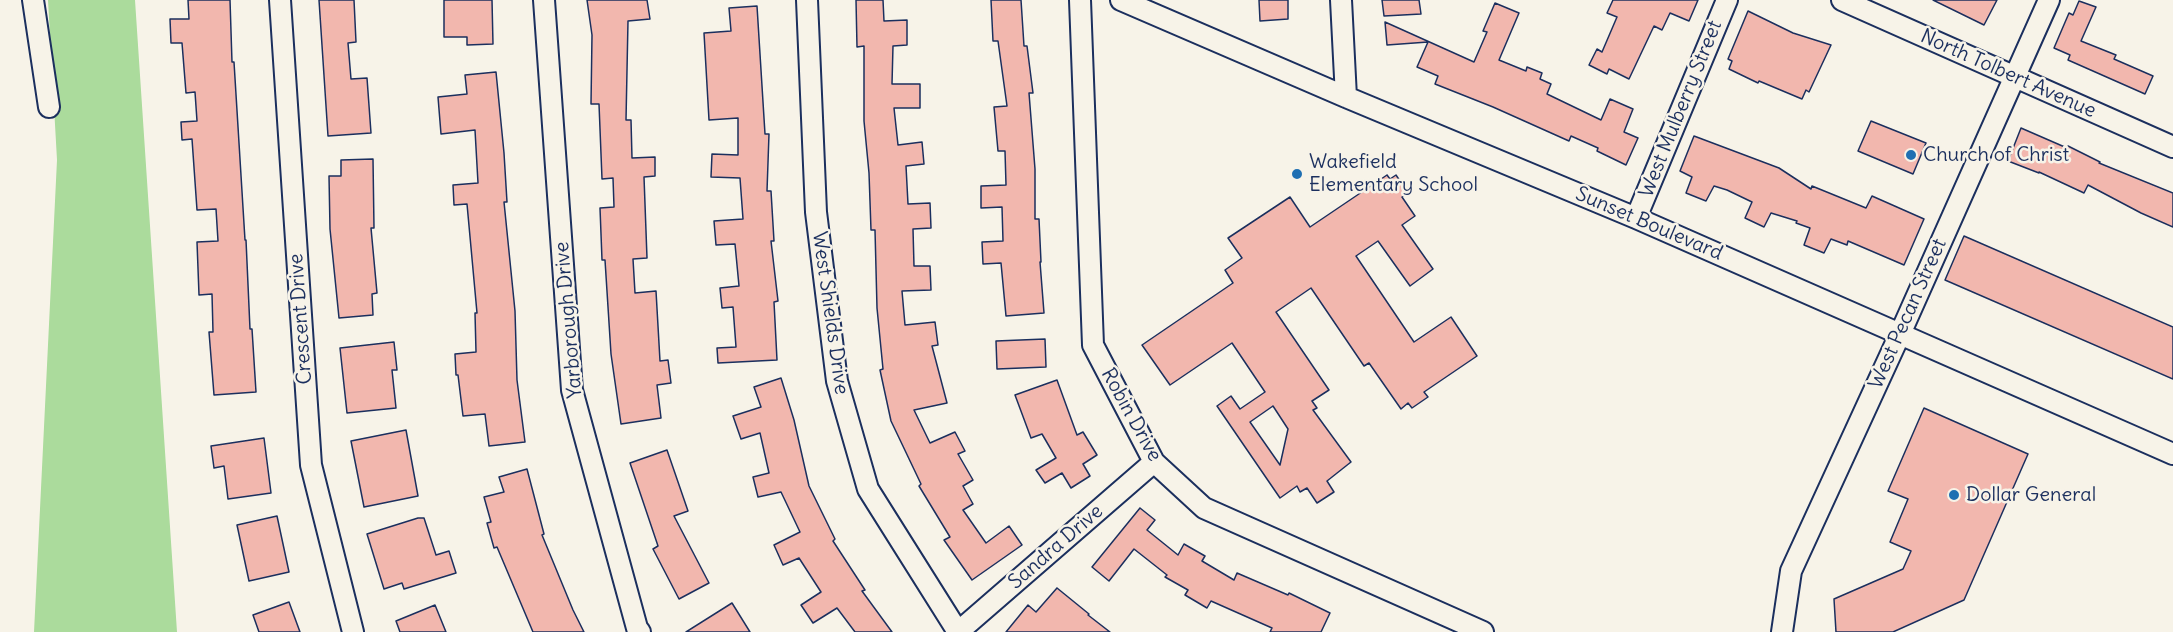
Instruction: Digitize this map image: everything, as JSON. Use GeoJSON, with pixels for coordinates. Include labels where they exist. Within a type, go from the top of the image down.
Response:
{"type":"FeatureCollection","features":[{"type":"Feature","properties":{"kind":"street"},"geometry":{"type":"LineString","coordinates":[[33,0],[49,107]]}},
{"type":"Feature","properties":{"kind":"street","name":"Crescent Drive"},"geometry":{"type":"LineString","coordinates":[[280,0],[311,465],[353,632]]}},
{"type":"Feature","properties":{"kind":"street","name":"Yarborough Drive"},"geometry":{"type":"LineString","coordinates":[[544,0],[572,390],[637,628],[640,632]]}},
{"type":"Feature","properties":{"kind":"street","name":"West Shields Drive"},"geometry":{"type":"LineString","coordinates":[[807,0],[816,212],[837,381],[868,489],[958,632]]}},
{"type":"Feature","properties":{"kind":"street","name":"Robin Drive"},"geometry":{"type":"LineString","coordinates":[[1080,0],[1093,345],[1154,462],[1204,508],[1483,632]]}},
{"type":"Feature","properties":{"kind":"street","name":"Sunset Boulevard"},"geometry":{"type":"LineString","coordinates":[[1121,0],[1636,218],[2173,454]]}},
{"type":"Feature","properties":{"kind":"street"},"geometry":{"type":"LineString","coordinates":[[1341,0],[1346,97]]}},
{"type":"Feature","properties":{"kind":"street","name":"West Mulberry Street"},"geometry":{"type":"LineString","coordinates":[[1636,218],[1726,0]]}},
{"type":"Feature","properties":{"kind":"street","name":"North Tolbert Avenue"},"geometry":{"type":"LineString","coordinates":[[1842,0],[2173,147]]}},
{"type":"Feature","properties":{"kind":"street","name":"West Pecan Street"},"geometry":{"type":"LineString","coordinates":[[1782,632],[1791,571],[2049,0]]}},
{"type":"Feature","properties":{"kind":"street","name":"Sandra Drive"},"geometry":{"type":"LineString","coordinates":[[958,632],[1154,462]]}},
{"type":"Feature","properties":{"kind":"green space"},"geometry":{"type":"Polygon","coordinates":[[[48,0],[135,0],[177,632],[34,632],[57,160],[48,0]]]}},
{"type":"Feature","properties":{"kind":"building"},"geometry":{"type":"Polygon","coordinates":[[[188,0],[230,0],[232,62],[234,62],[256,392],[214,395],[209,332],[213,332],[212,294],[199,295],[197,242],[218,241],[216,209],[197,210],[192,139],[182,140],[181,122],[197,121],[195,92],[186,93],[182,43],[171,43],[170,19],[189,19],[188,0]]]}},
{"type":"Feature","properties":{"kind":"building"},"geometry":{"type":"Polygon","coordinates":[[[319,0],[354,0],[356,42],[348,43],[351,79],[367,78],[371,133],[328,136],[319,0]]]}},
{"type":"Feature","properties":{"kind":"building"},"geometry":{"type":"Polygon","coordinates":[[[444,0],[492,0],[493,44],[467,45],[467,37],[444,37],[444,0]]]}},
{"type":"Feature","properties":{"kind":"building"},"geometry":{"type":"Polygon","coordinates":[[[587,0],[647,0],[650,19],[628,21],[626,120],[631,120],[632,158],[655,157],[655,176],[644,177],[647,258],[633,259],[635,293],[656,291],[660,361],[668,360],[671,383],[657,385],[661,418],[621,424],[611,354],[605,260],[602,260],[600,208],[614,207],[613,178],[602,179],[599,104],[591,104],[592,35],[587,0]]]}},
{"type":"Feature","properties":{"kind":"building"},"geometry":{"type":"Polygon","coordinates":[[[856,0],[883,0],[884,21],[907,20],[907,45],[893,46],[892,84],[920,84],[920,108],[894,108],[898,145],[922,142],[924,164],[906,166],[908,204],[930,203],[931,228],[913,229],[914,266],[930,266],[931,290],[902,291],[905,325],[935,322],[938,345],[932,346],[947,403],[914,410],[930,443],[955,432],[965,451],[958,454],[973,480],[963,486],[973,504],[963,510],[986,543],[1009,526],[1022,545],[972,580],[944,540],[950,537],[919,486],[921,484],[891,421],[880,370],[883,369],[877,308],[875,230],[871,230],[864,121],[864,46],[857,47],[856,0]]]}},
{"type":"Feature","properties":{"kind":"building"},"geometry":{"type":"Polygon","coordinates":[[[991,0],[1021,0],[1024,46],[1027,46],[1033,93],[1029,93],[1035,169],[1035,219],[1039,219],[1044,313],[1006,316],[1001,263],[983,264],[982,242],[1003,241],[1002,207],[981,208],[981,186],[1006,185],[1005,151],[998,151],[994,107],[1007,106],[998,41],[993,41],[991,0]]]}},
{"type":"Feature","properties":{"kind":"building"},"geometry":{"type":"Polygon","coordinates":[[[1259,0],[1288,0],[1288,19],[1260,21],[1259,0]]]}},
{"type":"Feature","properties":{"kind":"building"},"geometry":{"type":"Polygon","coordinates":[[[1382,0],[1419,0],[1421,14],[1384,16],[1382,0]]]}},
{"type":"Feature","properties":{"kind":"building"},"geometry":{"type":"Polygon","coordinates":[[[1613,0],[1698,0],[1689,21],[1670,13],[1662,30],[1654,26],[1629,79],[1609,69],[1607,74],[1589,65],[1597,49],[1602,52],[1617,17],[1607,13],[1613,0]]]}},
{"type":"Feature","properties":{"kind":"building"},"geometry":{"type":"Polygon","coordinates":[[[1933,0],[1997,0],[1984,25],[1933,0]]]}},
{"type":"Feature","properties":{"kind":"building"},"geometry":{"type":"Polygon","coordinates":[[[2079,1],[2096,7],[2081,41],[2116,55],[2114,59],[2153,76],[2145,94],[2068,60],[2070,55],[2054,48],[2069,13],[2073,15],[2079,1]]]}},
{"type":"Feature","properties":{"kind":"building"},"geometry":{"type":"Polygon","coordinates":[[[1495,3],[1519,13],[1499,60],[1526,71],[1527,67],[1542,73],[1540,79],[1551,84],[1547,94],[1601,120],[1610,99],[1633,109],[1624,132],[1638,138],[1626,165],[1597,151],[1598,148],[1571,136],[1569,141],[1435,84],[1438,76],[1417,67],[1428,42],[1387,45],[1385,22],[1474,62],[1487,32],[1483,31],[1495,3]]]}},
{"type":"Feature","properties":{"kind":"building"},"geometry":{"type":"Polygon","coordinates":[[[757,6],[765,134],[769,134],[767,191],[771,191],[774,241],[771,241],[778,301],[774,302],[777,360],[718,363],[717,348],[736,347],[733,307],[722,308],[720,288],[739,286],[735,244],[716,245],[714,221],[743,219],[740,178],[711,177],[712,154],[738,155],[738,118],[709,120],[704,33],[731,31],[729,8],[757,6]]]}},
{"type":"Feature","properties":{"kind":"building"},"geometry":{"type":"Polygon","coordinates":[[[1748,11],[1793,33],[1831,45],[1809,92],[1806,90],[1802,99],[1759,81],[1758,83],[1729,69],[1732,61],[1728,59],[1748,11]]]}},
{"type":"Feature","properties":{"kind":"building"},"geometry":{"type":"Polygon","coordinates":[[[496,72],[504,153],[507,202],[504,202],[515,311],[517,380],[525,442],[489,446],[485,414],[463,416],[455,354],[476,352],[475,313],[477,313],[467,204],[454,205],[453,185],[478,183],[475,130],[441,134],[438,97],[467,94],[465,75],[496,72]]]}},
{"type":"Feature","properties":{"kind":"building"},"geometry":{"type":"Polygon","coordinates":[[[1871,121],[1926,143],[1913,174],[1858,151],[1871,121]]]}},
{"type":"Feature","properties":{"kind":"building"},"geometry":{"type":"Polygon","coordinates":[[[2021,128],[2067,148],[2068,146],[2099,163],[2173,193],[2173,227],[2088,185],[2084,193],[2039,172],[2008,161],[2021,128]]]}},
{"type":"Feature","properties":{"kind":"building"},"geometry":{"type":"Polygon","coordinates":[[[1694,136],[1779,168],[1811,189],[1812,186],[1866,208],[1872,196],[1924,219],[1904,265],[1848,241],[1847,245],[1831,239],[1824,253],[1804,245],[1810,228],[1796,223],[1797,221],[1771,213],[1764,227],[1745,218],[1752,202],[1727,190],[1714,186],[1706,201],[1686,193],[1692,177],[1680,171],[1694,136]]]}},
{"type":"Feature","properties":{"kind":"building"},"geometry":{"type":"Polygon","coordinates":[[[373,159],[374,228],[371,228],[377,293],[372,294],[373,315],[339,318],[330,229],[329,176],[341,176],[341,160],[373,159]]]}},
{"type":"Feature","properties":{"kind":"building","name":"Wakefield Elementary School"},"geometry":{"type":"Polygon","coordinates":[[[1387,175],[1390,179],[1396,175],[1408,193],[1402,197],[1415,216],[1402,225],[1433,269],[1410,286],[1378,241],[1356,256],[1414,342],[1451,317],[1477,356],[1424,392],[1428,397],[1412,408],[1408,403],[1401,409],[1369,363],[1364,366],[1311,288],[1276,312],[1329,390],[1312,401],[1317,408],[1313,410],[1351,462],[1327,481],[1334,492],[1317,503],[1307,488],[1300,492],[1297,486],[1280,498],[1217,406],[1231,396],[1240,409],[1265,392],[1232,343],[1170,385],[1142,345],[1233,283],[1225,270],[1242,258],[1228,238],[1290,197],[1310,227],[1387,175]],[[1273,406],[1250,422],[1280,465],[1288,429],[1273,406]]]}},
{"type":"Feature","properties":{"kind":"building"},"geometry":{"type":"Polygon","coordinates":[[[1964,236],[2173,327],[2173,379],[1945,280],[1964,236]]]}},
{"type":"Feature","properties":{"kind":"building"},"geometry":{"type":"Polygon","coordinates":[[[1045,339],[1046,367],[997,369],[996,341],[1045,339]]]}},
{"type":"Feature","properties":{"kind":"building"},"geometry":{"type":"Polygon","coordinates":[[[394,342],[397,370],[392,370],[396,408],[347,413],[340,348],[394,342]]]}},
{"type":"Feature","properties":{"kind":"building"},"geometry":{"type":"Polygon","coordinates":[[[781,378],[794,420],[809,486],[835,539],[833,541],[865,590],[862,591],[892,632],[855,632],[837,608],[813,623],[801,605],[821,592],[799,558],[783,565],[774,545],[800,532],[781,492],[758,497],[753,477],[769,473],[760,433],[741,439],[733,416],[761,407],[754,387],[781,378]]]}},
{"type":"Feature","properties":{"kind":"building"},"geometry":{"type":"Polygon","coordinates":[[[1057,380],[1077,435],[1083,432],[1097,455],[1083,464],[1090,476],[1071,488],[1062,473],[1045,483],[1036,470],[1056,458],[1042,434],[1031,438],[1015,395],[1057,380]]]}},
{"type":"Feature","properties":{"kind":"building","name":"Dollar General"},"geometry":{"type":"Polygon","coordinates":[[[1924,408],[2028,454],[1964,600],[1893,632],[1836,632],[1834,599],[1903,569],[1911,551],[1890,542],[1908,499],[1888,491],[1924,408]]]}},
{"type":"Feature","properties":{"kind":"building"},"geometry":{"type":"Polygon","coordinates":[[[406,430],[418,496],[364,507],[351,441],[406,430]]]}},
{"type":"Feature","properties":{"kind":"building"},"geometry":{"type":"Polygon","coordinates":[[[264,438],[271,493],[228,499],[224,466],[214,468],[211,446],[264,438]]]}},
{"type":"Feature","properties":{"kind":"building"},"geometry":{"type":"Polygon","coordinates":[[[667,450],[688,511],[674,516],[709,583],[679,599],[653,549],[658,546],[630,463],[667,450]]]}},
{"type":"Feature","properties":{"kind":"building"},"geometry":{"type":"Polygon","coordinates":[[[527,469],[544,534],[542,535],[584,632],[533,632],[497,547],[494,548],[487,523],[491,522],[484,497],[504,492],[499,477],[527,469]]]}},
{"type":"Feature","properties":{"kind":"building"},"geometry":{"type":"Polygon","coordinates":[[[1140,508],[1155,520],[1147,530],[1178,555],[1184,544],[1205,556],[1202,561],[1234,580],[1237,573],[1288,595],[1289,593],[1330,613],[1321,632],[1270,632],[1272,628],[1211,601],[1207,608],[1185,595],[1188,590],[1165,577],[1167,575],[1134,549],[1109,581],[1092,567],[1140,508]]]}},
{"type":"Feature","properties":{"kind":"building"},"geometry":{"type":"Polygon","coordinates":[[[277,516],[289,572],[249,581],[237,525],[277,516]]]}},
{"type":"Feature","properties":{"kind":"building"},"geometry":{"type":"Polygon","coordinates":[[[424,518],[436,555],[449,551],[456,573],[404,589],[402,583],[384,589],[367,534],[424,518]]]}},
{"type":"Feature","properties":{"kind":"building"},"geometry":{"type":"Polygon","coordinates":[[[1057,588],[1110,632],[1006,632],[1028,605],[1036,612],[1057,588]]]}},
{"type":"Feature","properties":{"kind":"building"},"geometry":{"type":"Polygon","coordinates":[[[289,602],[300,632],[259,632],[253,615],[289,602]]]}},
{"type":"Feature","properties":{"kind":"building"},"geometry":{"type":"Polygon","coordinates":[[[732,603],[750,632],[686,632],[732,603]]]}},
{"type":"Feature","properties":{"kind":"building"},"geometry":{"type":"Polygon","coordinates":[[[435,605],[446,632],[400,632],[396,621],[435,605]]]}},
{"type":"Feature","properties":{"kind":"place","name":"Church of Christ"},"geometry":{"type":"Point","coordinates":[1911,155]}},
{"type":"Feature","properties":{"kind":"place","name":"Wakefield Elementary School"},"geometry":{"type":"Point","coordinates":[1297,174]}},
{"type":"Feature","properties":{"kind":"place","name":"Dollar General"},"geometry":{"type":"Point","coordinates":[1954,495]}}]}
